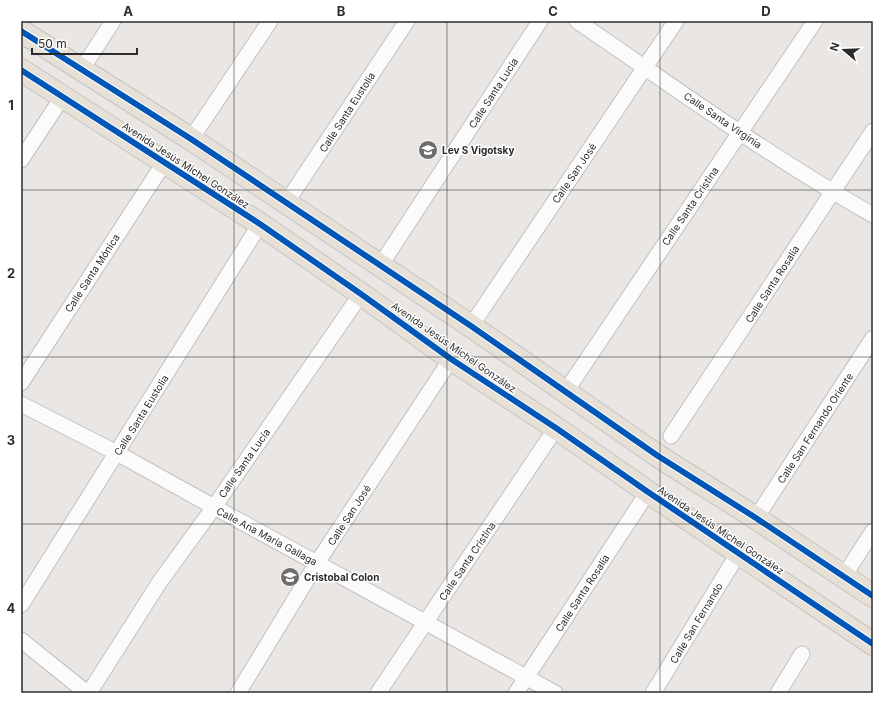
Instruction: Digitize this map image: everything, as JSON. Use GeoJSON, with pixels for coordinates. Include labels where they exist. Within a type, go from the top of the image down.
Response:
{"type":"FeatureCollection","features":[{"type":"Feature","properties":{"kind":"main road"},"geometry":{"type":"LineString","coordinates":[[21,31],[191,139],[471,326],[658,456],[756,518],[873,596]]}},
{"type":"Feature","properties":{"kind":"main road","name":"Avenida Jesús Michel González"},"geometry":{"type":"LineString","coordinates":[[21,70],[260,224],[362,294],[451,359],[556,428],[873,644]]}},
{"type":"Feature","properties":{"kind":"street"},"geometry":{"type":"LineString","coordinates":[[82,69],[113,21]]}},
{"type":"Feature","properties":{"kind":"street"},"geometry":{"type":"LineString","coordinates":[[191,139],[270,21]]}},
{"type":"Feature","properties":{"kind":"street","name":"Calle Santa Eustolia"},"geometry":{"type":"LineString","coordinates":[[286,203],[407,21]]}},
{"type":"Feature","properties":{"kind":"street","name":"Calle Santa Lucía"},"geometry":{"type":"LineString","coordinates":[[380,266],[540,21]]}},
{"type":"Feature","properties":{"kind":"street","name":"Calle Santa Virginia"},"geometry":{"type":"LineString","coordinates":[[577,21],[740,132],[833,192],[873,215]]}},
{"type":"Feature","properties":{"kind":"street","name":"Calle San José"},"geometry":{"type":"LineString","coordinates":[[471,326],[676,21]]}},
{"type":"Feature","properties":{"kind":"street","name":"Calle Santa Cristina"},"geometry":{"type":"LineString","coordinates":[[566,391],[815,21]]}},
{"type":"Feature","properties":{"kind":"street"},"geometry":{"type":"LineString","coordinates":[[21,160],[63,96]]}},
{"type":"Feature","properties":{"kind":"street","name":"Calle Santa Rosalía"},"geometry":{"type":"LineString","coordinates":[[672,436],[873,131]]}},
{"type":"Feature","properties":{"kind":"street","name":"Calle Santa Mónica"},"geometry":{"type":"LineString","coordinates":[[21,383],[164,163]]}},
{"type":"Feature","properties":{"kind":"street","name":"Calle Santa Eustolia"},"geometry":{"type":"LineString","coordinates":[[21,605],[260,224]]}},
{"type":"Feature","properties":{"kind":"street","name":"Calle Santa Lucía"},"geometry":{"type":"LineString","coordinates":[[88,693],[159,583],[214,507],[362,294]]}},
{"type":"Feature","properties":{"kind":"street","name":"Calle San Fernando Oriente"},"geometry":{"type":"LineString","coordinates":[[756,518],[873,338]]}},
{"type":"Feature","properties":{"kind":"street","name":"Calle San José"},"geometry":{"type":"LineString","coordinates":[[238,693],[318,563],[451,359]]}},
{"type":"Feature","properties":{"kind":"street","name":"Calle Ana María Gallaga"},"geometry":{"type":"LineString","coordinates":[[21,404],[117,453],[555,693]]}},
{"type":"Feature","properties":{"kind":"street","name":"Calle Santa Cristina"},"geometry":{"type":"LineString","coordinates":[[378,693],[556,428]]}},
{"type":"Feature","properties":{"kind":"street","name":"Calle Santa Rosalía"},"geometry":{"type":"LineString","coordinates":[[516,693],[648,492]]}},
{"type":"Feature","properties":{"kind":"street"},"geometry":{"type":"LineString","coordinates":[[844,576],[873,531]]}},
{"type":"Feature","properties":{"kind":"street","name":"Calle San Fernando"},"geometry":{"type":"LineString","coordinates":[[653,693],[739,552]]}},
{"type":"Feature","properties":{"kind":"street"},"geometry":{"type":"LineString","coordinates":[[21,640],[88,693]]}},
{"type":"Feature","properties":{"kind":"street"},"geometry":{"type":"LineString","coordinates":[[778,693],[802,654]]}},
{"type":"Feature","properties":{"kind":"cycle path"},"geometry":{"type":"LineString","coordinates":[[21,31],[191,139],[471,326],[658,456],[756,518],[873,596]]}},
{"type":"Feature","properties":{"kind":"cycle path"},"geometry":{"type":"LineString","coordinates":[[21,70],[260,224],[451,359],[556,428],[873,644]]}},
{"type":"Feature","properties":{"kind":"place","name":"Lev S Vigotsky"},"geometry":{"type":"Point","coordinates":[428,150]}},
{"type":"Feature","properties":{"kind":"place","name":"Cristobal Colon"},"geometry":{"type":"Point","coordinates":[290,577]}}]}
